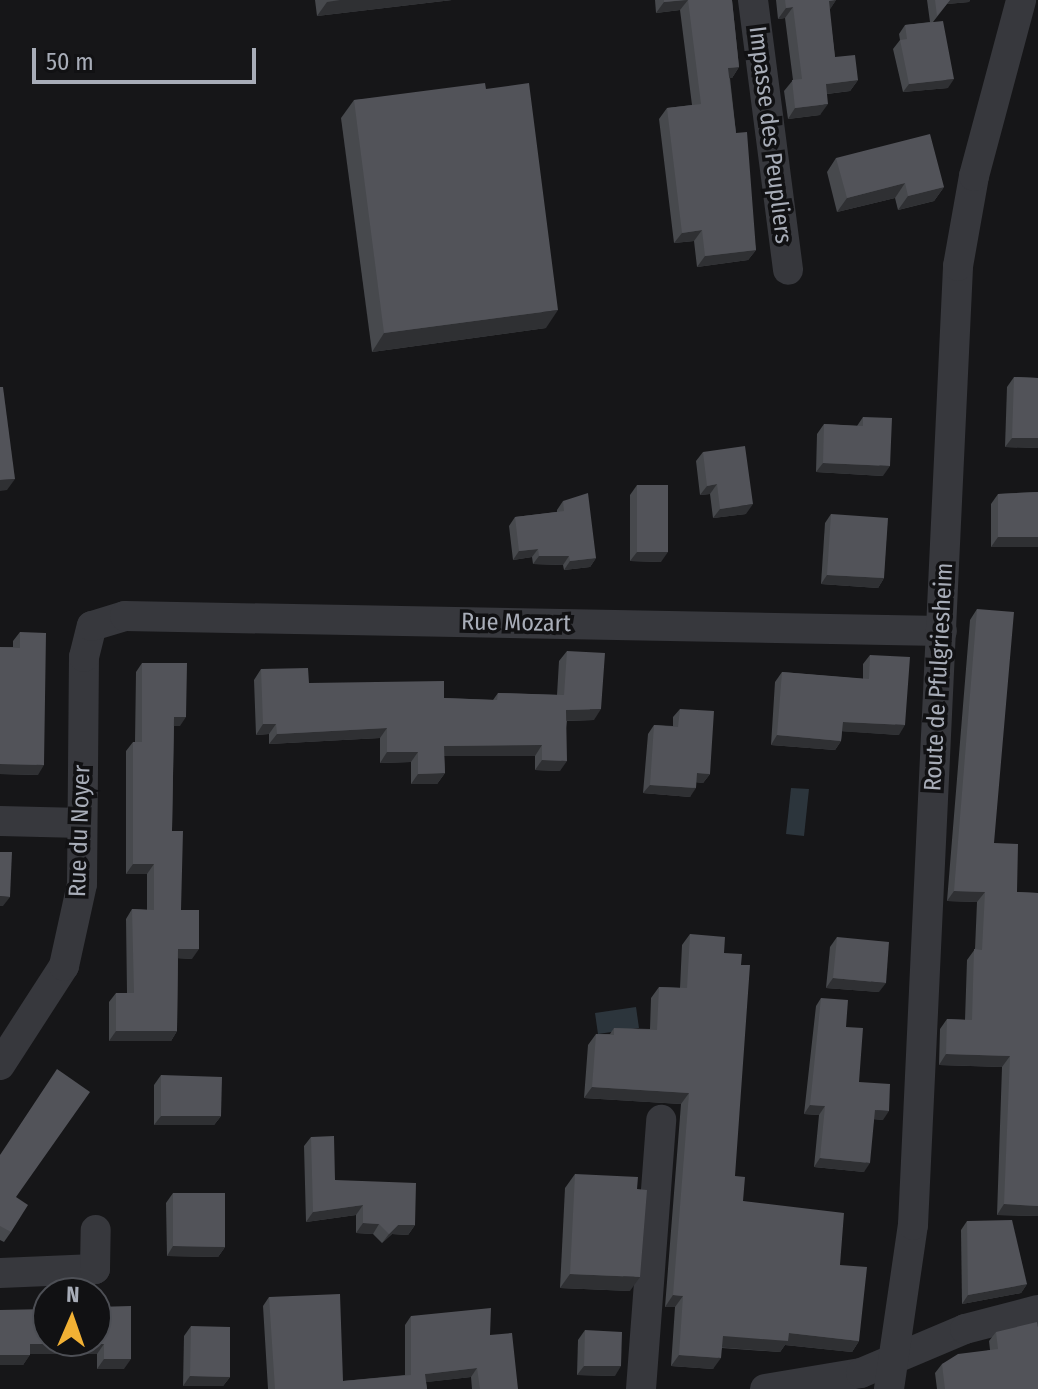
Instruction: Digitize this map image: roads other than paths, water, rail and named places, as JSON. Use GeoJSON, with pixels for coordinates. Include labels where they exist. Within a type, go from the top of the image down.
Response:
{"type":"FeatureCollection","features":[{"type":"Feature","properties":{"kind":"street","name":"Impasse des Peupliers"},"geometry":{"type":"LineString","coordinates":[[753,0],[788,270]]}},
{"type":"Feature","properties":{"kind":"street","name":"Route de Pfulgriesheim"},"geometry":{"type":"LineString","coordinates":[[891,1374],[913,1225],[958,266],[974,176],[1021,0]]}},
{"type":"Feature","properties":{"kind":"street","name":"Rue Mozart"},"geometry":{"type":"LineString","coordinates":[[92,626],[125,616],[942,631]]}},
{"type":"Feature","properties":{"kind":"street","name":"Rue du Noyer"},"geometry":{"type":"LineString","coordinates":[[0,1065],[64,966],[82,884],[84,657],[92,626]]}},
{"type":"Feature","properties":{"kind":"street"},"geometry":{"type":"LineString","coordinates":[[0,821],[82,823]]}},
{"type":"Feature","properties":{"kind":"street"},"geometry":{"type":"LineString","coordinates":[[641,1389],[661,1120]]}},
{"type":"Feature","properties":{"kind":"street"},"geometry":{"type":"LineString","coordinates":[[0,1273],[95,1269],[96,1230]]}},
{"type":"Feature","properties":{"kind":"street"},"geometry":{"type":"LineString","coordinates":[[765,1389],[891,1374],[965,1329],[1038,1310]]}}]}
